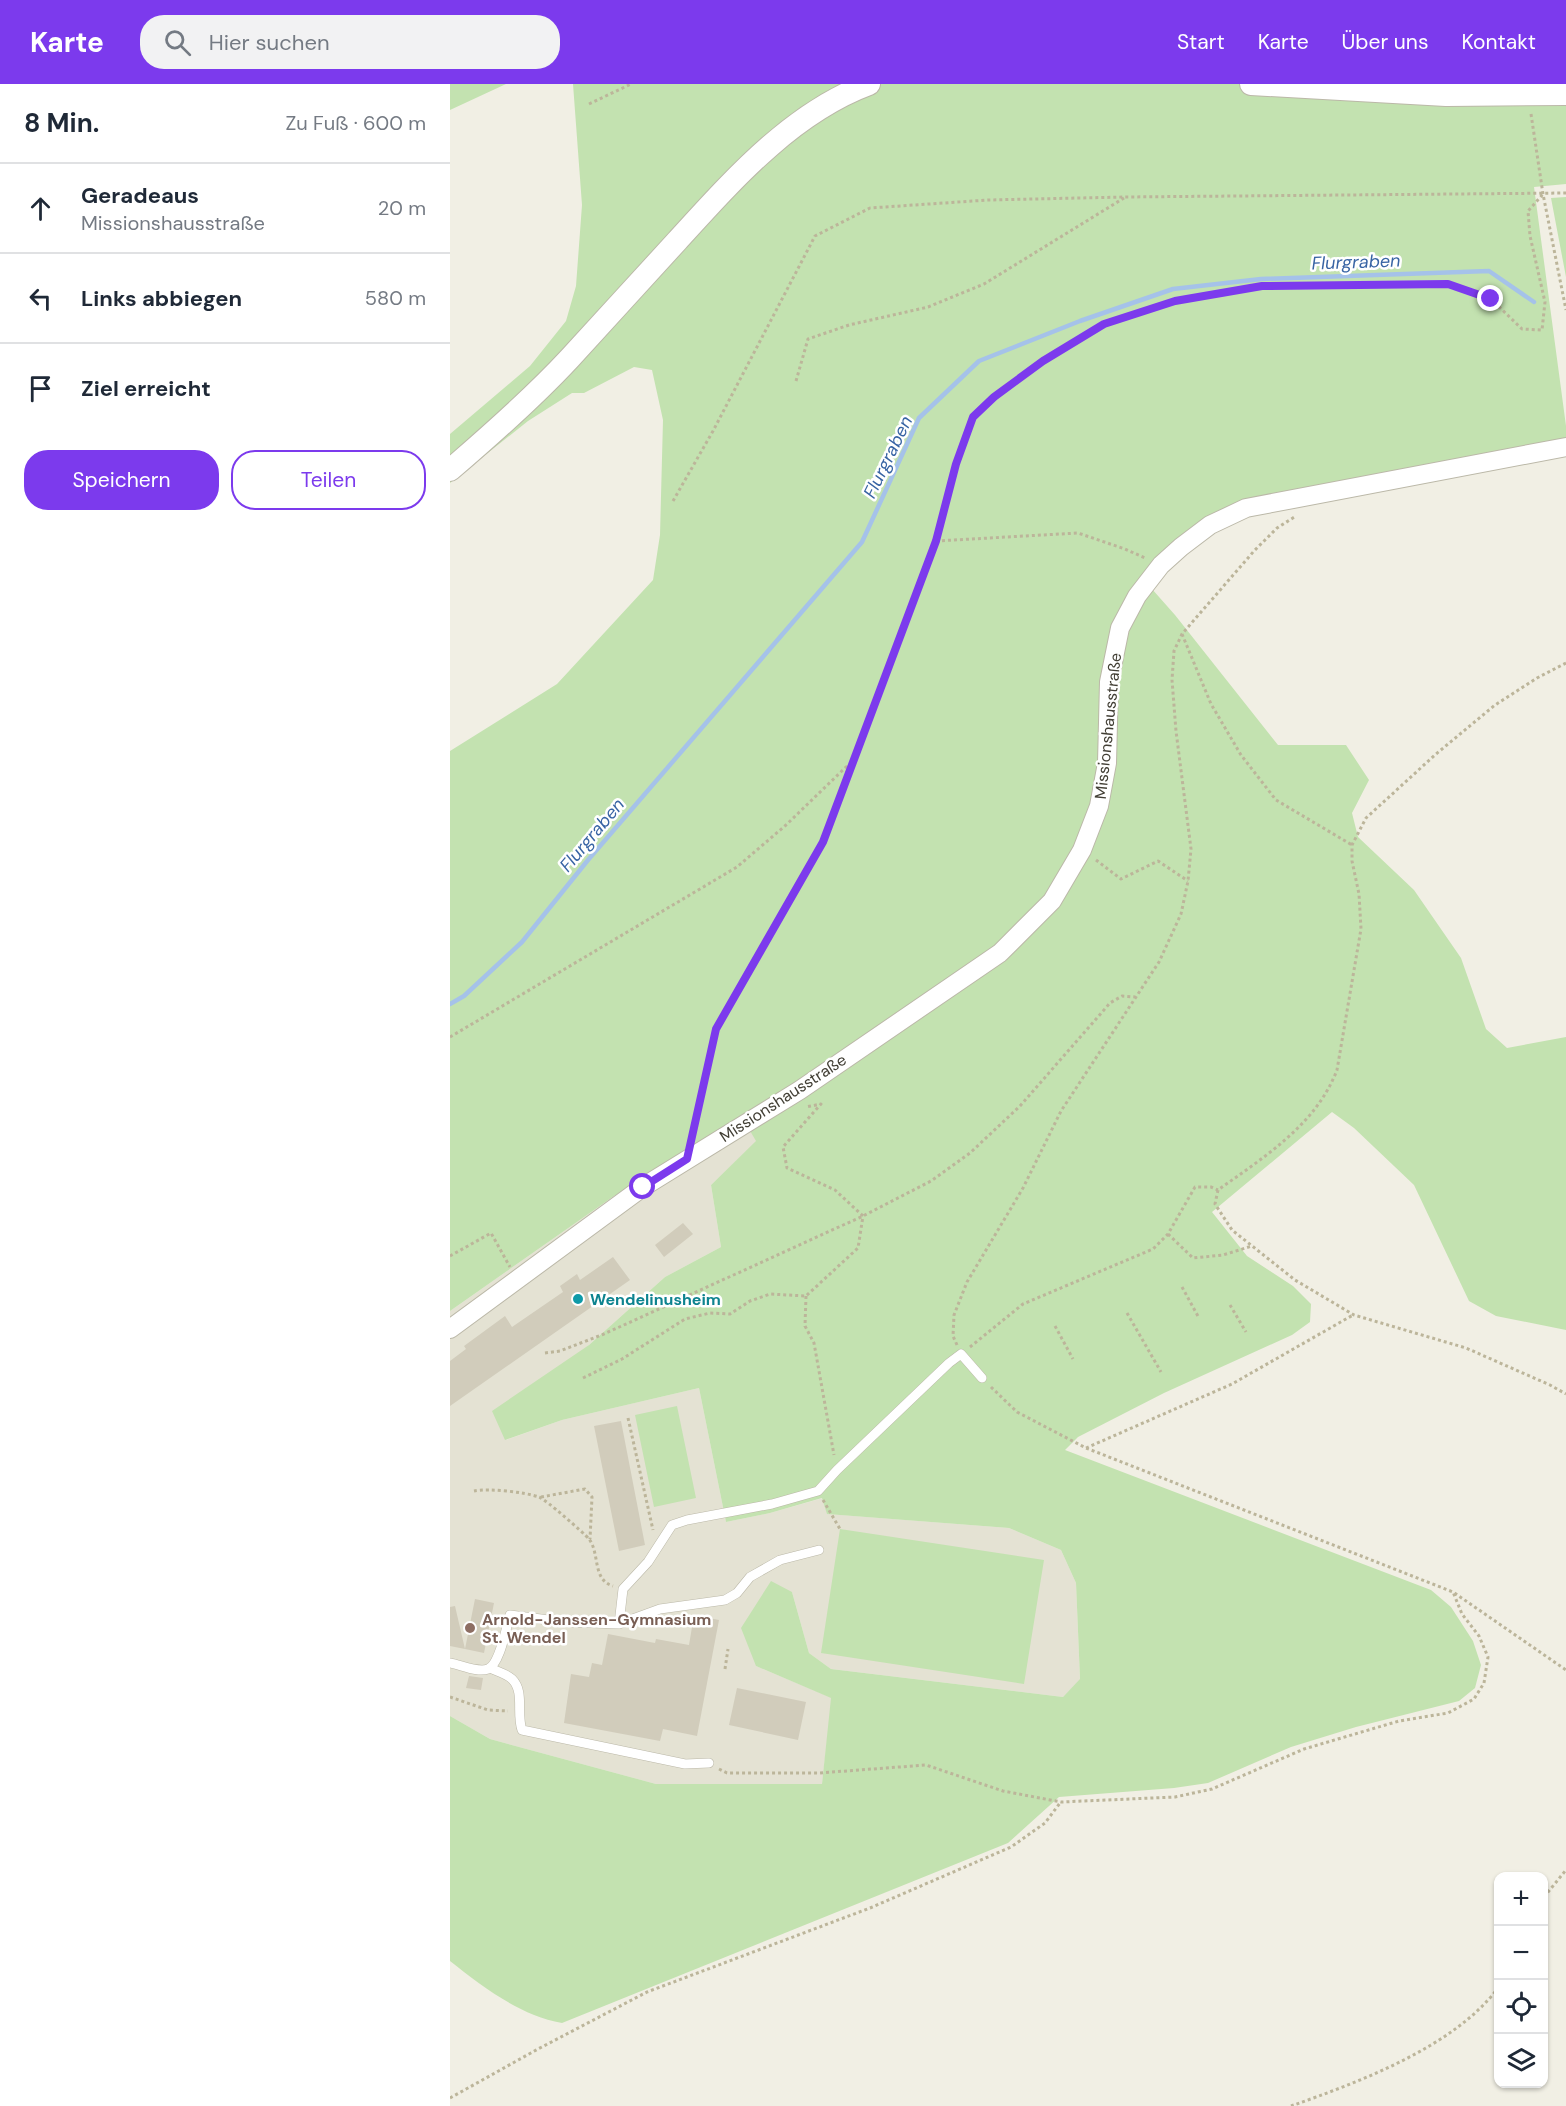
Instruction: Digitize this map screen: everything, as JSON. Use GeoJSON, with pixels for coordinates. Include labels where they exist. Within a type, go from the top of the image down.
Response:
{"type":"FeatureCollection","features":[{"type":"Feature","properties":{"kind":"street"},"geometry":{"type":"LineString","coordinates":[[450,470],[522,406],[567,361],[714,200],[777,140],[807,116],[837,98],[869,84]]}},
{"type":"Feature","properties":{"kind":"street"},"geometry":{"type":"LineString","coordinates":[[1251,84],[1446,95],[1566,94]]}},
{"type":"Feature","properties":{"kind":"street","name":"Missionshausstraße"},"geometry":{"type":"LineString","coordinates":[[450,1329],[643,1187],[800,1090],[1000,953],[1052,901],[1082,849],[1099,806],[1107,763],[1109,682],[1120,628],[1137,596],[1161,565],[1181,547],[1210,525],[1246,508],[1566,447]]}},
{"type":"Feature","properties":{"kind":"lane"},"geometry":{"type":"LineString","coordinates":[[619,1624],[623,1589],[648,1562],[672,1525],[687,1520],[772,1504],[818,1491],[837,1470],[961,1354],[982,1378]]}},
{"type":"Feature","properties":{"kind":"lane"},"geometry":{"type":"LineString","coordinates":[[450,1663],[481,1670],[490,1668],[496,1663],[510,1615],[564,1622],[619,1624],[660,1609],[725,1600],[737,1593],[750,1577],[780,1560],[819,1550]]}},
{"type":"Feature","properties":{"kind":"lane"},"geometry":{"type":"LineString","coordinates":[[490,1668],[512,1678],[520,1694],[518,1719],[522,1730],[685,1764],[709,1764]]}},
{"type":"Feature","properties":{"kind":"path"},"geometry":{"type":"LineString","coordinates":[[589,104],[631,84]]}},
{"type":"Feature","properties":{"kind":"path"},"geometry":{"type":"LineString","coordinates":[[1529,95],[1543,194],[1566,310]]}},
{"type":"Feature","properties":{"kind":"path"},"geometry":{"type":"LineString","coordinates":[[673,501],[713,431],[815,236],[870,208],[988,200],[1125,197],[1566,193]]}},
{"type":"Feature","properties":{"kind":"path"},"geometry":{"type":"LineString","coordinates":[[687,1159],[716,1029],[823,842],[936,541],[956,464],[973,417],[994,397],[1043,361],[1104,324],[1175,301],[1262,286],[1448,284],[1491,299],[1522,329],[1542,330],[1545,302],[1530,236],[1528,212],[1543,194]]}},
{"type":"Feature","properties":{"kind":"path"},"geometry":{"type":"LineString","coordinates":[[796,381],[808,339],[849,325],[928,307],[984,284],[1125,197]]}},
{"type":"Feature","properties":{"kind":"path"},"geometry":{"type":"LineString","coordinates":[[1218,1190],[1211,1187],[1195,1187],[1168,1234],[1153,1249],[1023,1304],[961,1354],[953,1336],[954,1315],[967,1282],[1023,1188],[1061,1111],[1163,952],[1181,914],[1188,881],[1191,849],[1172,680],[1174,651],[1182,634],[1277,528],[1305,510],[1310,496]]}},
{"type":"Feature","properties":{"kind":"path"},"geometry":{"type":"LineString","coordinates":[[936,541],[1078,533],[1125,549],[1161,565]]}},
{"type":"Feature","properties":{"kind":"path"},"geometry":{"type":"LineString","coordinates":[[1182,634],[1211,704],[1240,755],[1276,800],[1352,845]]}},
{"type":"Feature","properties":{"kind":"path"},"geometry":{"type":"LineString","coordinates":[[1566,663],[1537,678],[1495,705],[1436,754],[1366,818],[1352,845],[1361,929],[1337,1070],[1330,1089],[1318,1107],[1283,1143],[1218,1190],[1215,1204],[1232,1230],[1252,1246],[1295,1280],[1354,1315],[1466,1348],[1566,1394]]}},
{"type":"Feature","properties":{"kind":"path"},"geometry":{"type":"LineString","coordinates":[[450,1037],[737,867],[786,825],[846,767],[851,766]]}},
{"type":"Feature","properties":{"kind":"path"},"geometry":{"type":"LineString","coordinates":[[1082,849],[1121,879],[1158,861],[1188,881]]}},
{"type":"Feature","properties":{"kind":"path"},"geometry":{"type":"LineString","coordinates":[[545,1353],[560,1351],[604,1334],[863,1216],[931,1181],[970,1153],[1020,1106],[1110,1003],[1122,996],[1135,997]]}},
{"type":"Feature","properties":{"kind":"path"},"geometry":{"type":"LineString","coordinates":[[801,1108],[821,1104],[783,1147],[787,1168],[835,1190],[863,1216]]}},
{"type":"Feature","properties":{"kind":"path"},"geometry":{"type":"LineString","coordinates":[[837,1470],[814,1343],[805,1326],[806,1296],[858,1248],[863,1216]]}},
{"type":"Feature","properties":{"kind":"path"},"geometry":{"type":"LineString","coordinates":[[450,1256],[490,1233],[518,1281]]}},
{"type":"Feature","properties":{"kind":"path"},"geometry":{"type":"LineString","coordinates":[[1168,1234],[1193,1258],[1222,1255],[1252,1246]]}},
{"type":"Feature","properties":{"kind":"path"},"geometry":{"type":"LineString","coordinates":[[1182,1287],[1199,1318]]}},
{"type":"Feature","properties":{"kind":"path"},"geometry":{"type":"LineString","coordinates":[[583,1378],[622,1359],[685,1319],[710,1312],[730,1314],[750,1301],[770,1294],[806,1296]]}},
{"type":"Feature","properties":{"kind":"path"},"geometry":{"type":"LineString","coordinates":[[1230,1305],[1246,1332]]}},
{"type":"Feature","properties":{"kind":"path"},"geometry":{"type":"LineString","coordinates":[[1127,1313],[1161,1372]]}},
{"type":"Feature","properties":{"kind":"path"},"geometry":{"type":"LineString","coordinates":[[1086,1448],[1232,1384],[1354,1315]]}},
{"type":"Feature","properties":{"kind":"path"},"geometry":{"type":"LineString","coordinates":[[1055,1326],[1074,1359]]}},
{"type":"Feature","properties":{"kind":"path"},"geometry":{"type":"LineString","coordinates":[[982,1378],[1017,1412],[1086,1448],[1453,1592],[1566,1670]]}},
{"type":"Feature","properties":{"kind":"path"},"geometry":{"type":"LineString","coordinates":[[628,1418],[657,1548]]}},
{"type":"Feature","properties":{"kind":"path"},"geometry":{"type":"LineString","coordinates":[[474,1491],[486,1489],[541,1497],[585,1489],[592,1497],[590,1540],[600,1577],[609,1585],[623,1589]]}},
{"type":"Feature","properties":{"kind":"path"},"geometry":{"type":"LineString","coordinates":[[818,1491],[840,1529]]}},
{"type":"Feature","properties":{"kind":"path"},"geometry":{"type":"LineString","coordinates":[[541,1497],[590,1540]]}},
{"type":"Feature","properties":{"kind":"path"},"geometry":{"type":"LineString","coordinates":[[709,1764],[727,1773],[819,1773],[926,1765],[1003,1791],[1061,1802],[1175,1797],[1212,1789],[1304,1749],[1399,1721],[1448,1713],[1474,1699],[1484,1683],[1488,1658],[1479,1636],[1462,1614],[1453,1592]]}},
{"type":"Feature","properties":{"kind":"path"},"geometry":{"type":"LineString","coordinates":[[725,1669],[728,1648]]}},
{"type":"Feature","properties":{"kind":"path"},"geometry":{"type":"LineString","coordinates":[[450,1697],[488,1710],[519,1712]]}},
{"type":"Feature","properties":{"kind":"path"},"geometry":{"type":"LineString","coordinates":[[450,2097],[647,1992],[870,1908],[1011,1846],[1045,1823],[1061,1802]]}},
{"type":"Feature","properties":{"kind":"path"},"geometry":{"type":"LineString","coordinates":[[1548,1892],[1566,1870]]}},
{"type":"Feature","properties":{"kind":"path"},"geometry":{"type":"LineString","coordinates":[[1291,2106],[1340,2089],[1413,2055],[1463,2024],[1494,1992]]}},
{"type":"Feature","properties":{"kind":"shaded area"},"geometry":{"type":"Polygon","coordinates":[[[749,1128],[757,1141],[711,1185],[721,1247],[665,1277],[589,1345],[506,1440],[562,1420],[699,1388],[726,1522],[770,1513],[823,1498],[828,1514],[1009,1528],[1061,1550],[1076,1583],[1080,1680],[1063,1697],[831,1669],[809,1653],[792,1592],[756,1666],[832,1698],[822,1784],[656,1784],[490,1739],[450,1716],[450,1311],[614,1196],[749,1128]]]}},
{"type":"Feature","properties":{"kind":"green space"},"geometry":{"type":"Polygon","coordinates":[[[450,84],[506,84],[450,110],[450,84]]]}},
{"type":"Feature","properties":{"kind":"green space"},"geometry":{"type":"Polygon","coordinates":[[[573,84],[1566,84],[1566,184],[1534,187],[1566,439],[1255,499],[1198,522],[1144,580],[1175,615],[1278,745],[1346,745],[1369,780],[1352,813],[1358,837],[1414,890],[1461,958],[1486,1029],[1507,1048],[1566,1037],[1566,1330],[1496,1316],[1469,1301],[1414,1185],[1354,1128],[1332,1112],[1212,1212],[1247,1256],[1293,1286],[1311,1304],[1310,1322],[1292,1335],[1164,1393],[1078,1437],[1065,1450],[1431,1590],[1451,1607],[1473,1641],[1481,1665],[1475,1688],[1459,1701],[1356,1727],[1291,1747],[1208,1783],[1059,1797],[1008,1843],[562,2023],[516,2007],[450,1961],[450,1716],[490,1739],[656,1784],[822,1784],[831,1698],[756,1666],[741,1628],[771,1581],[792,1592],[809,1653],[831,1669],[1063,1697],[1080,1679],[1076,1583],[1061,1550],[1009,1528],[827,1514],[822,1498],[770,1513],[726,1522],[699,1388],[562,1420],[505,1440],[492,1411],[589,1345],[665,1277],[721,1247],[711,1185],[756,1141],[749,1129],[614,1196],[450,1311],[450,751],[557,684],[653,580],[660,535],[663,420],[652,370],[634,367],[584,393],[572,393],[528,421],[450,483],[450,434],[530,366],[566,321],[576,286],[582,205],[573,84]]]}},
{"type":"Feature","properties":{"kind":"green space"},"geometry":{"type":"Polygon","coordinates":[[[1566,197],[1566,277],[1551,198],[1566,197]]]}},
{"type":"Feature","properties":{"kind":"green space"},"geometry":{"type":"Polygon","coordinates":[[[677,1406],[696,1498],[654,1507],[635,1415],[677,1406]]]}},
{"type":"Feature","properties":{"kind":"green space"},"geometry":{"type":"Polygon","coordinates":[[[840,1529],[1044,1560],[1024,1684],[821,1653],[840,1529]]]}},
{"type":"Feature","properties":{"kind":"building"},"geometry":{"type":"Polygon","coordinates":[[[683,1223],[693,1234],[664,1257],[655,1245],[683,1223]]]}},
{"type":"Feature","properties":{"kind":"building"},"geometry":{"type":"Polygon","coordinates":[[[613,1257],[630,1280],[450,1406],[450,1361],[466,1349],[464,1346],[505,1316],[512,1327],[563,1292],[560,1286],[577,1274],[580,1280],[613,1257]]]}},
{"type":"Feature","properties":{"kind":"building"},"geometry":{"type":"Polygon","coordinates":[[[621,1421],[645,1545],[619,1551],[594,1426],[621,1421]]]}},
{"type":"Feature","properties":{"kind":"building"},"geometry":{"type":"Polygon","coordinates":[[[475,1599],[494,1603],[484,1653],[465,1649],[475,1599]]]}},
{"type":"Feature","properties":{"kind":"building"},"geometry":{"type":"Polygon","coordinates":[[[455,1606],[465,1649],[450,1646],[450,1607],[455,1606]]]}},
{"type":"Feature","properties":{"kind":"building"},"geometry":{"type":"Polygon","coordinates":[[[694,1615],[719,1620],[697,1736],[663,1729],[660,1741],[564,1723],[571,1674],[589,1677],[592,1663],[602,1665],[608,1634],[655,1643],[656,1639],[689,1645],[694,1615]]]}},
{"type":"Feature","properties":{"kind":"building"},"geometry":{"type":"Polygon","coordinates":[[[469,1676],[483,1678],[481,1690],[466,1688],[469,1676]]]}},
{"type":"Feature","properties":{"kind":"building"},"geometry":{"type":"Polygon","coordinates":[[[737,1688],[806,1702],[798,1740],[729,1725],[737,1688]]]}},
{"type":"Feature","properties":{"kind":"waterway","name":"Flurgraben"},"geometry":{"type":"LineString","coordinates":[[450,1004],[464,996],[522,942],[588,860],[862,542],[919,418],[979,361],[1080,321],[1173,289],[1261,279],[1489,271],[1534,302]]}},
{"type":"Feature","properties":{"kind":"place","name":"Wendelinusheim"},"geometry":{"type":"Point","coordinates":[578,1299]}},
{"type":"Feature","properties":{"kind":"place","name":"Arnold-Janssen-Gymnasium St. Wendel"},"geometry":{"type":"Point","coordinates":[470,1628]}},
{"type":"Feature","properties":{"kind":"route"},"geometry":{"type":"LineString","coordinates":[[643,1187],[687,1159],[716,1029],[823,842],[936,541],[956,464],[973,417],[994,397],[1043,361],[1104,324],[1175,301],[1262,286],[1448,284],[1491,299]]}}]}
